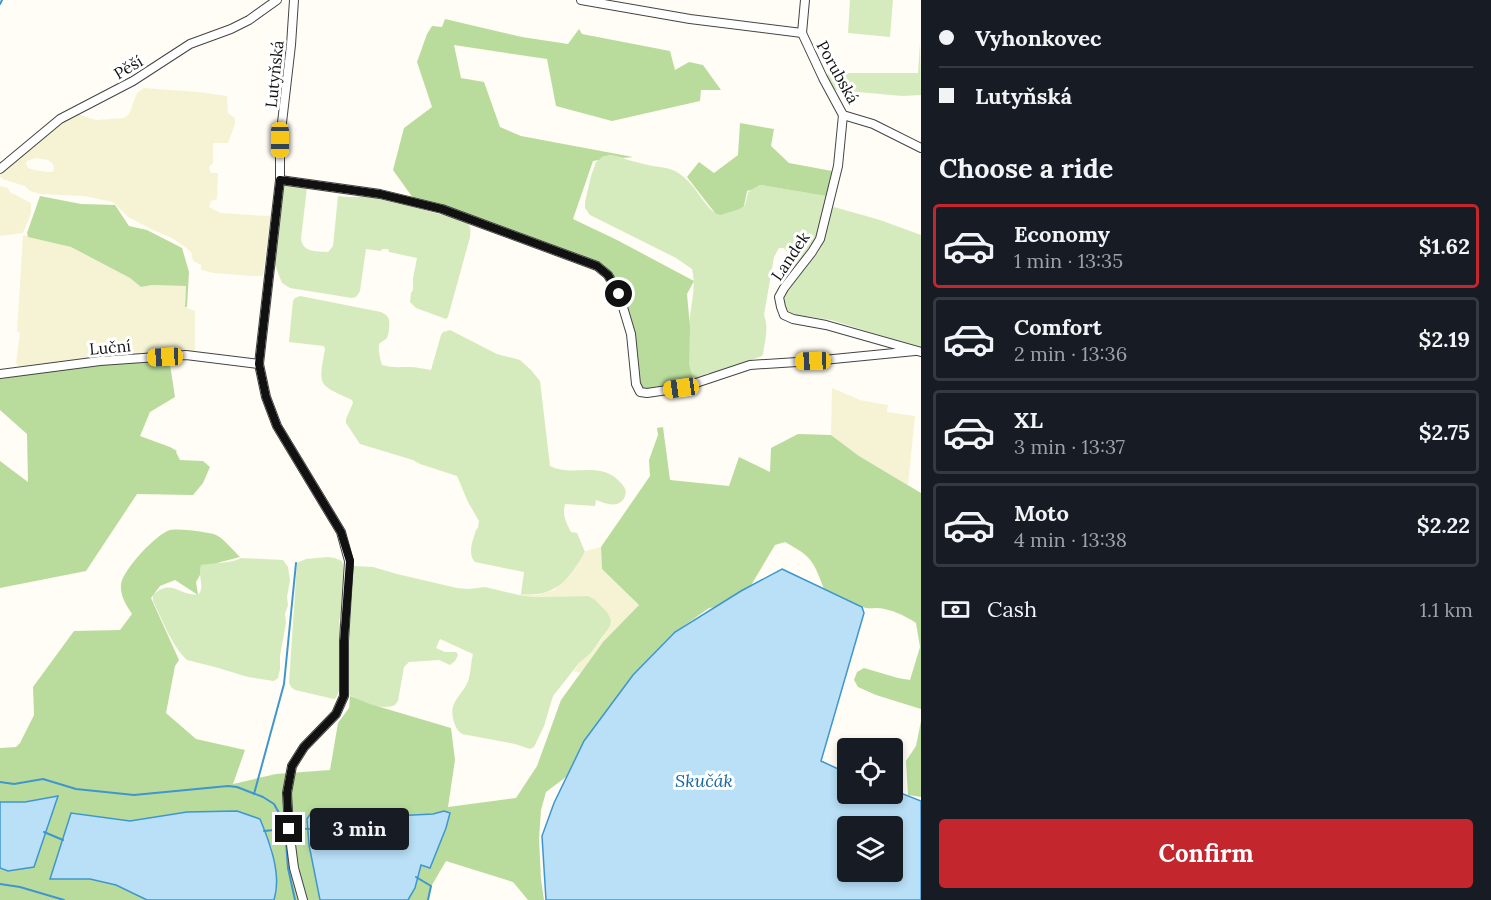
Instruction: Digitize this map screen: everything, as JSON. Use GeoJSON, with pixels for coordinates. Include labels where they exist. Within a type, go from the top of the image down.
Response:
{"type":"FeatureCollection","features":[{"type":"Feature","properties":{"kind":"street","name":"Pěší"},"geometry":{"type":"LineString","coordinates":[[0,169],[60,119],[133,81],[190,44],[249,20],[277,0]]}},
{"type":"Feature","properties":{"kind":"street","name":"Lutyňská"},"geometry":{"type":"LineString","coordinates":[[294,0],[280,140],[280,180],[259,364],[266,397],[277,426],[341,532],[350,561],[344,641],[344,696],[336,714],[304,747],[292,766],[287,793],[294,868],[303,900]]}},
{"type":"Feature","properties":{"kind":"street"},"geometry":{"type":"LineString","coordinates":[[581,0],[690,19],[802,33],[805,0]]}},
{"type":"Feature","properties":{"kind":"street","name":"Porubská"},"geometry":{"type":"LineString","coordinates":[[802,33],[843,114],[873,124],[921,148]]}},
{"type":"Feature","properties":{"kind":"street","name":"Landek"},"geometry":{"type":"LineString","coordinates":[[843,114],[838,166],[820,239],[784,288],[780,297],[781,307],[784,315],[793,319],[826,325],[918,351]]}},
{"type":"Feature","properties":{"kind":"street"},"geometry":{"type":"LineString","coordinates":[[280,180],[380,194],[442,209],[597,266],[608,275],[619,294],[631,334],[636,384],[640,392],[681,388],[750,365],[833,360],[918,351]]}},
{"type":"Feature","properties":{"kind":"street","name":"Luční"},"geometry":{"type":"LineString","coordinates":[[0,374],[100,360],[186,355],[259,364]]}},
{"type":"Feature","properties":{"kind":"shaded area"},"geometry":{"type":"Polygon","coordinates":[[[144,88],[227,96],[228,113],[235,118],[235,124],[228,143],[213,143],[213,163],[209,167],[211,173],[218,173],[217,199],[211,201],[209,207],[221,213],[271,215],[263,276],[213,273],[201,270],[201,265],[193,261],[191,252],[185,247],[172,238],[128,217],[113,202],[84,196],[40,194],[0,177],[0,172],[66,118],[78,114],[96,120],[124,118],[129,114],[137,93],[144,88]],[[36,158],[26,163],[28,168],[52,172],[53,164],[48,160],[36,158]]]}},
{"type":"Feature","properties":{"kind":"shaded area"},"geometry":{"type":"Polygon","coordinates":[[[0,186],[8,188],[10,192],[31,203],[31,213],[23,233],[0,236],[0,186]]]}},
{"type":"Feature","properties":{"kind":"shaded area"},"geometry":{"type":"Polygon","coordinates":[[[23,235],[71,247],[130,278],[141,287],[186,286],[185,307],[195,311],[195,350],[186,353],[163,352],[18,366],[16,363],[20,333],[17,331],[23,235]]]}},
{"type":"Feature","properties":{"kind":"shaded area"},"geometry":{"type":"Polygon","coordinates":[[[832,388],[860,400],[888,405],[887,412],[915,416],[908,485],[859,456],[831,435],[832,388]]]}},
{"type":"Feature","properties":{"kind":"shaded area"},"geometry":{"type":"Polygon","coordinates":[[[601,547],[602,569],[639,605],[603,642],[580,673],[574,671],[604,636],[588,596],[533,597],[520,595],[521,593],[537,595],[554,590],[570,575],[586,551],[601,547]]]}},
{"type":"Feature","properties":{"kind":"green space"},"geometry":{"type":"Polygon","coordinates":[[[850,0],[893,0],[890,37],[848,33],[850,0]]]}},
{"type":"Feature","properties":{"kind":"green space"},"geometry":{"type":"Polygon","coordinates":[[[445,19],[522,37],[568,44],[579,29],[582,34],[670,51],[675,70],[689,62],[703,65],[721,90],[701,90],[700,101],[612,121],[556,106],[547,59],[454,45],[461,78],[484,82],[500,127],[521,136],[633,157],[623,158],[611,155],[593,161],[573,219],[694,281],[687,294],[690,327],[689,364],[694,382],[671,387],[642,390],[639,388],[620,292],[608,269],[413,198],[393,170],[404,128],[432,107],[417,62],[432,26],[442,27],[445,19]]]}},
{"type":"Feature","properties":{"kind":"green space"},"geometry":{"type":"Polygon","coordinates":[[[920,43],[921,95],[902,96],[836,90],[826,75],[832,73],[918,73],[920,43]]]}},
{"type":"Feature","properties":{"kind":"green space"},"geometry":{"type":"Polygon","coordinates":[[[740,123],[774,129],[771,146],[789,163],[832,171],[826,196],[760,185],[747,191],[744,206],[740,209],[720,215],[715,213],[687,177],[699,162],[714,173],[738,155],[740,123]]]}},
{"type":"Feature","properties":{"kind":"green space"},"geometry":{"type":"Polygon","coordinates":[[[612,155],[677,172],[691,184],[715,213],[740,209],[745,205],[748,193],[760,185],[827,196],[815,244],[796,267],[792,265],[784,248],[779,248],[774,257],[764,315],[766,339],[762,356],[716,373],[707,373],[700,378],[692,376],[688,362],[688,346],[694,287],[692,269],[676,258],[590,215],[585,208],[596,162],[602,157],[612,155]]]}},
{"type":"Feature","properties":{"kind":"green space"},"geometry":{"type":"Polygon","coordinates":[[[282,186],[307,187],[301,239],[302,244],[311,250],[328,252],[333,246],[338,196],[377,197],[465,221],[470,228],[470,237],[448,317],[446,319],[416,308],[410,302],[417,258],[389,252],[388,249],[381,251],[366,249],[360,291],[356,297],[290,288],[282,283],[274,262],[282,186]]]}},
{"type":"Feature","properties":{"kind":"green space"},"geometry":{"type":"Polygon","coordinates":[[[40,196],[81,204],[115,205],[129,226],[147,230],[182,248],[189,272],[187,307],[185,307],[186,286],[141,287],[130,278],[71,247],[28,237],[27,233],[40,196]]]}},
{"type":"Feature","properties":{"kind":"green space"},"geometry":{"type":"Polygon","coordinates":[[[834,207],[921,235],[921,348],[831,320],[791,314],[786,309],[784,296],[796,276],[818,253],[834,207]]]}},
{"type":"Feature","properties":{"kind":"green space"},"geometry":{"type":"Polygon","coordinates":[[[300,296],[381,312],[386,315],[389,320],[387,338],[379,344],[382,365],[431,370],[441,335],[450,330],[497,354],[520,360],[531,370],[540,381],[550,466],[568,470],[604,472],[613,476],[626,491],[623,500],[616,504],[596,500],[595,506],[565,504],[566,522],[571,532],[577,533],[585,552],[573,571],[560,585],[544,593],[521,594],[524,572],[475,562],[471,555],[471,547],[479,521],[457,476],[360,444],[346,423],[352,400],[332,391],[323,383],[321,371],[324,346],[289,342],[293,301],[300,296]]]}},
{"type":"Feature","properties":{"kind":"green space"},"geometry":{"type":"Polygon","coordinates":[[[169,358],[175,397],[150,412],[140,436],[177,451],[180,460],[203,461],[210,467],[203,483],[193,495],[137,494],[86,571],[0,588],[0,461],[28,482],[27,434],[0,410],[0,379],[94,363],[169,358]]]}},
{"type":"Feature","properties":{"kind":"green space"},"geometry":{"type":"Polygon","coordinates":[[[663,427],[670,480],[729,486],[739,457],[770,472],[771,448],[798,434],[831,435],[859,456],[921,493],[921,709],[876,695],[858,687],[854,680],[857,672],[864,668],[910,680],[920,647],[916,623],[892,611],[862,607],[824,589],[810,560],[785,542],[775,545],[750,587],[716,607],[709,608],[675,632],[584,741],[566,777],[546,792],[541,810],[539,839],[544,900],[528,900],[513,882],[446,861],[432,885],[428,900],[408,900],[415,888],[421,865],[430,868],[444,811],[433,814],[393,816],[367,812],[307,819],[309,845],[320,900],[274,900],[277,890],[272,849],[260,819],[237,811],[187,812],[130,821],[71,813],[50,879],[90,878],[116,885],[147,900],[0,900],[0,868],[8,871],[57,796],[25,802],[0,802],[0,748],[16,747],[20,743],[34,715],[33,687],[74,631],[120,630],[132,614],[121,592],[123,578],[149,545],[170,530],[216,535],[240,557],[201,565],[200,575],[196,582],[198,595],[175,580],[160,586],[151,598],[179,660],[175,666],[166,713],[196,739],[245,750],[233,784],[276,774],[330,770],[338,723],[349,708],[350,696],[451,728],[455,760],[448,807],[516,798],[537,766],[561,700],[603,642],[639,605],[602,569],[601,547],[650,476],[649,460],[658,435],[657,428],[663,427]]]}},
{"type":"Feature","properties":{"kind":"green space"},"geometry":{"type":"Polygon","coordinates":[[[328,557],[342,561],[344,571],[342,612],[339,620],[339,691],[334,699],[295,690],[289,683],[297,563],[306,559],[328,557]]]}},
{"type":"Feature","properties":{"kind":"green space"},"geometry":{"type":"Polygon","coordinates":[[[241,558],[283,560],[288,567],[290,580],[285,614],[286,623],[280,669],[278,678],[274,681],[248,677],[187,660],[172,640],[153,601],[153,595],[166,588],[199,594],[201,565],[241,558]]]}},
{"type":"Feature","properties":{"kind":"green space"},"geometry":{"type":"Polygon","coordinates":[[[354,566],[373,567],[457,588],[485,587],[533,597],[588,596],[607,612],[611,620],[610,626],[591,653],[579,663],[553,696],[544,726],[534,747],[530,749],[462,734],[452,715],[454,703],[467,684],[473,654],[440,639],[436,648],[445,652],[456,652],[458,655],[455,661],[450,665],[439,660],[409,662],[404,667],[398,701],[395,705],[378,706],[349,695],[347,647],[351,569],[354,566]]]}},
{"type":"Feature","properties":{"kind":"green space"},"geometry":{"type":"Polygon","coordinates":[[[921,721],[921,797],[908,795],[906,761],[916,746],[921,721]]]}},
{"type":"Feature","properties":{"kind":"water","name":"Skučák"},"geometry":{"type":"Polygon","coordinates":[[[782,569],[862,607],[864,613],[821,761],[837,768],[837,804],[903,804],[903,794],[921,801],[921,900],[546,900],[542,836],[554,803],[584,741],[633,675],[675,632],[741,591],[782,569]]]}},
{"type":"Feature","properties":{"kind":"water"},"geometry":{"type":"Polygon","coordinates":[[[58,796],[34,867],[8,871],[0,868],[0,802],[25,802],[58,796]]]}},
{"type":"Feature","properties":{"kind":"water"},"geometry":{"type":"Polygon","coordinates":[[[237,811],[260,819],[276,870],[274,900],[147,900],[116,885],[90,879],[50,879],[71,813],[130,821],[187,812],[237,811]]]}},
{"type":"Feature","properties":{"kind":"water"},"geometry":{"type":"Polygon","coordinates":[[[444,811],[450,813],[430,868],[421,865],[415,888],[408,900],[320,900],[309,845],[307,819],[311,813],[367,812],[393,816],[433,814],[444,811]]]}},
{"type":"Feature","properties":{"kind":"waterway"},"geometry":{"type":"LineString","coordinates":[[0,4],[2,0]]}},
{"type":"Feature","properties":{"kind":"waterway"},"geometry":{"type":"LineString","coordinates":[[254,794],[284,684],[296,563]]}},
{"type":"Feature","properties":{"kind":"waterway"},"geometry":{"type":"LineString","coordinates":[[0,782],[14,784],[43,779],[76,789],[134,795],[228,786],[263,797],[274,804],[283,820],[288,868],[295,900]]}},
{"type":"Feature","properties":{"kind":"waterway"},"geometry":{"type":"LineString","coordinates":[[264,831],[309,829]]}},
{"type":"Feature","properties":{"kind":"waterway"},"geometry":{"type":"LineString","coordinates":[[44,832],[63,840]]}},
{"type":"Feature","properties":{"kind":"waterway"},"geometry":{"type":"LineString","coordinates":[[416,877],[431,886],[428,900]]}},
{"type":"Feature","properties":{"kind":"waterway"},"geometry":{"type":"LineString","coordinates":[[0,884],[20,887],[64,900]]}},
{"type":"Feature","properties":{"kind":"route"},"geometry":{"type":"LineString","coordinates":[[289,829],[287,793],[292,766],[304,747],[336,714],[344,696],[344,641],[350,561],[341,532],[277,426],[266,397],[259,364],[280,180],[380,194],[442,209],[597,266],[608,275],[619,294]]}}]}
